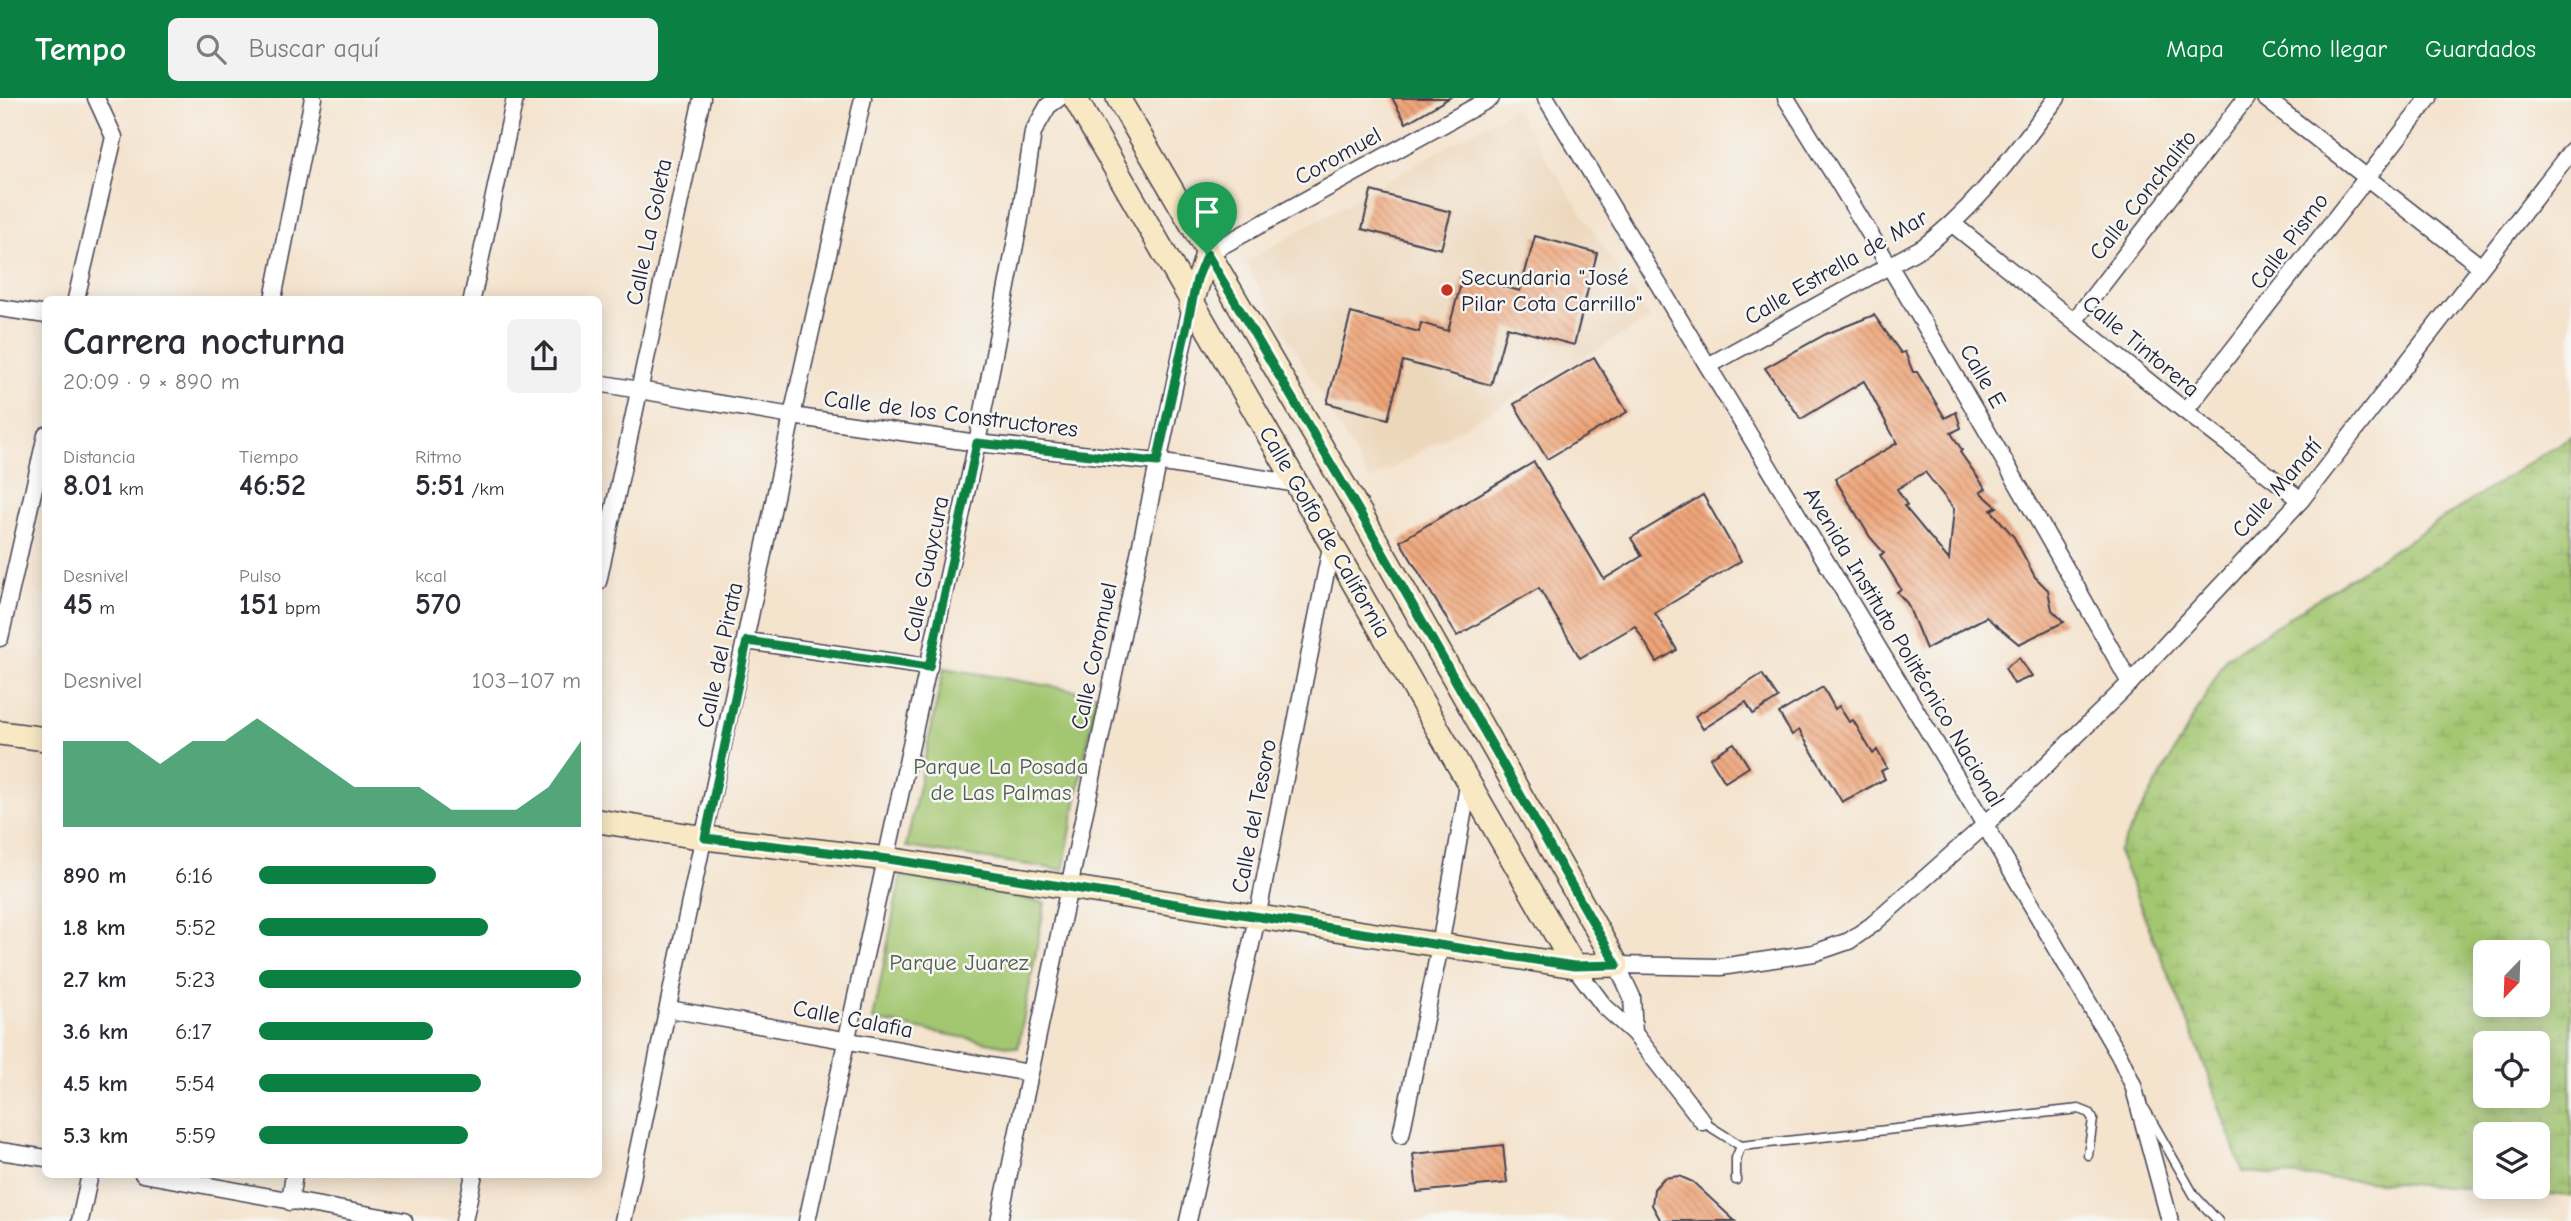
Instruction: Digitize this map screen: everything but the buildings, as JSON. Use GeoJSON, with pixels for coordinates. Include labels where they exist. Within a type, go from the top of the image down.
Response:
{"type":"FeatureCollection","features":[{"type":"Feature","properties":{"kind":"street"},"geometry":{"type":"LineString","coordinates":[[77,296],[114,137],[96,98]]}},
{"type":"Feature","properties":{"kind":"street"},"geometry":{"type":"LineString","coordinates":[[273,296],[313,98]]}},
{"type":"Feature","properties":{"kind":"street"},"geometry":{"type":"LineString","coordinates":[[473,296],[515,98]]}},
{"type":"Feature","properties":{"kind":"street","name":"Calle La Goleta"},"geometry":{"type":"LineString","coordinates":[[602,563],[702,98]]}},
{"type":"Feature","properties":{"kind":"street","name":"Calle del Pirata"},"geometry":{"type":"LineString","coordinates":[[623,1221],[747,641],[792,416],[863,98]]}},
{"type":"Feature","properties":{"kind":"street","name":"Calle Guaycura"},"geometry":{"type":"LineString","coordinates":[[807,1221],[977,443],[1019,224],[1033,132],[1048,106],[1059,98]]}},
{"type":"Feature","properties":{"kind":"street","name":"Calle Golfo de California"},"geometry":{"type":"LineString","coordinates":[[1075,98],[1191,306],[1332,542],[1574,966]]}},
{"type":"Feature","properties":{"kind":"street","name":"Calle Golfo de California"},"geometry":{"type":"LineString","coordinates":[[1118,98],[1366,523],[1617,965]]}},
{"type":"Feature","properties":{"kind":"street","name":"Coromuel"},"geometry":{"type":"LineString","coordinates":[[1207,254],[1491,98]]}},
{"type":"Feature","properties":{"kind":"street","name":"Avenida Instituto Politécnico Nacional"},"geometry":{"type":"LineString","coordinates":[[1546,98],[1985,825],[2133,1085]]}},
{"type":"Feature","properties":{"kind":"street","name":"Calle E"},"geometry":{"type":"LineString","coordinates":[[1786,98],[1891,264],[2016,477],[2130,683]]}},
{"type":"Feature","properties":{"kind":"street","name":"Calle Estrella de Mar"},"geometry":{"type":"LineString","coordinates":[[1708,366],[1923,247],[1954,225],[1982,195],[2057,98]]}},
{"type":"Feature","properties":{"kind":"street","name":"Calle Conchalito"},"geometry":{"type":"LineString","coordinates":[[2075,320],[2246,98]]}},
{"type":"Feature","properties":{"kind":"street"},"geometry":{"type":"LineString","coordinates":[[2265,98],[2480,266]]}},
{"type":"Feature","properties":{"kind":"street","name":"Calle Pismo"},"geometry":{"type":"LineString","coordinates":[[2185,411],[2429,98]]}},
{"type":"Feature","properties":{"kind":"street","name":"Calle Manatí"},"geometry":{"type":"LineString","coordinates":[[1617,965],[1721,967],[1814,953],[1849,941],[1872,926],[1985,825],[2130,683],[2301,500],[2571,151]]}},
{"type":"Feature","properties":{"kind":"street","name":"Calle Tintorera"},"geometry":{"type":"LineString","coordinates":[[1954,225],[2185,411],[2301,500]]}},
{"type":"Feature","properties":{"kind":"street"},"geometry":{"type":"LineString","coordinates":[[1191,306],[1207,254]]}},
{"type":"Feature","properties":{"kind":"street","name":"Calle Coromuel"},"geometry":{"type":"LineString","coordinates":[[999,1221],[1191,306]]}},
{"type":"Feature","properties":{"kind":"street"},"geometry":{"type":"LineString","coordinates":[[0,308],[42,314]]}},
{"type":"Feature","properties":{"kind":"street","name":"Calle de los Constructores"},"geometry":{"type":"LineString","coordinates":[[602,384],[792,416],[977,443],[1157,462],[1298,484]]}},
{"type":"Feature","properties":{"kind":"street"},"geometry":{"type":"LineString","coordinates":[[0,638],[42,453]]}},
{"type":"Feature","properties":{"kind":"street"},"geometry":{"type":"LineString","coordinates":[[1332,542],[1366,523]]}},
{"type":"Feature","properties":{"kind":"street","name":"Calle del Tesoro"},"geometry":{"type":"LineString","coordinates":[[1188,1221],[1257,918],[1332,542]]}},
{"type":"Feature","properties":{"kind":"street"},"geometry":{"type":"LineString","coordinates":[[747,641],[929,667]]}},
{"type":"Feature","properties":{"kind":"street"},"geometry":{"type":"LineString","coordinates":[[0,733],[42,738]]}},
{"type":"Feature","properties":{"kind":"street"},"geometry":{"type":"LineString","coordinates":[[1401,1135],[1440,946],[1469,779]]}},
{"type":"Feature","properties":{"kind":"street"},"geometry":{"type":"LineString","coordinates":[[602,822],[705,838],[888,859],[1574,966],[1617,965],[1632,997],[1634,1033]]}},
{"type":"Feature","properties":{"kind":"street"},"geometry":{"type":"LineString","coordinates":[[1574,966],[1604,1006],[1634,1033],[1703,1122]]}},
{"type":"Feature","properties":{"kind":"street","name":"Calle Calafia"},"geometry":{"type":"LineString","coordinates":[[669,1009],[1029,1073]]}},
{"type":"Feature","properties":{"kind":"street"},"geometry":{"type":"LineString","coordinates":[[2133,1085],[2170,1221]]}},
{"type":"Feature","properties":{"kind":"street"},"geometry":{"type":"LineString","coordinates":[[0,1151],[42,1157]]}},
{"type":"Feature","properties":{"kind":"street"},"geometry":{"type":"LineString","coordinates":[[80,1221],[89,1178]]}},
{"type":"Feature","properties":{"kind":"street"},"geometry":{"type":"LineString","coordinates":[[164,1178],[404,1221]]}},
{"type":"Feature","properties":{"kind":"street"},"geometry":{"type":"LineString","coordinates":[[289,1202],[293,1178]]}},
{"type":"Feature","properties":{"kind":"street"},"geometry":{"type":"LineString","coordinates":[[464,1221],[473,1178]]}},
{"type":"Feature","properties":{"kind":"lane","name":"Avenida Instituto Politécnico Nacional"},"geometry":{"type":"LineString","coordinates":[[2133,1085],[2175,1166],[2194,1195],[2218,1221]]}},
{"type":"Feature","properties":{"kind":"lane"},"geometry":{"type":"LineString","coordinates":[[1703,1122],[1741,1146],[2079,1109],[2089,1113],[2093,1119],[2088,1155]]}},
{"type":"Feature","properties":{"kind":"lane"},"geometry":{"type":"LineString","coordinates":[[1736,1180],[1736,1158],[1741,1146]]}},
{"type":"Feature","properties":{"kind":"shaded area","name":"Secundaria \"José Pilar Cota Carrillo\""},"geometry":{"type":"Polygon","coordinates":[[[1514,108],[1650,319],[1370,481],[1245,262],[1514,108]]]}},
{"type":"Feature","properties":{"kind":"green space"},"geometry":{"type":"Polygon","coordinates":[[[2571,436],[2571,1196],[2550,1194],[2550,1122],[2473,1122],[2473,1189],[2243,1172],[2194,1037],[2118,852],[2227,657],[2571,436]]]}},
{"type":"Feature","properties":{"kind":"green space","name":"Parque La Posada de Las Palmas"},"geometry":{"type":"Polygon","coordinates":[[[944,668],[1097,694],[1063,870],[906,847],[944,668]]]}},
{"type":"Feature","properties":{"kind":"green space","name":"Parque Juarez"},"geometry":{"type":"Polygon","coordinates":[[[901,875],[1045,903],[1018,1048],[873,1020],[901,875]]]}},
{"type":"Feature","properties":{"kind":"place","name":"Secundaria \"José Pilar Cota Carrillo\""},"geometry":{"type":"Point","coordinates":[1447,290]}},
{"type":"Feature","properties":{"kind":"route"},"geometry":{"type":"LineString","coordinates":[[1207,254],[1366,523],[1617,965],[1574,966],[888,859],[705,838],[747,641],[929,667],[977,443],[1157,462],[1197,279],[1207,254]]}}]}
